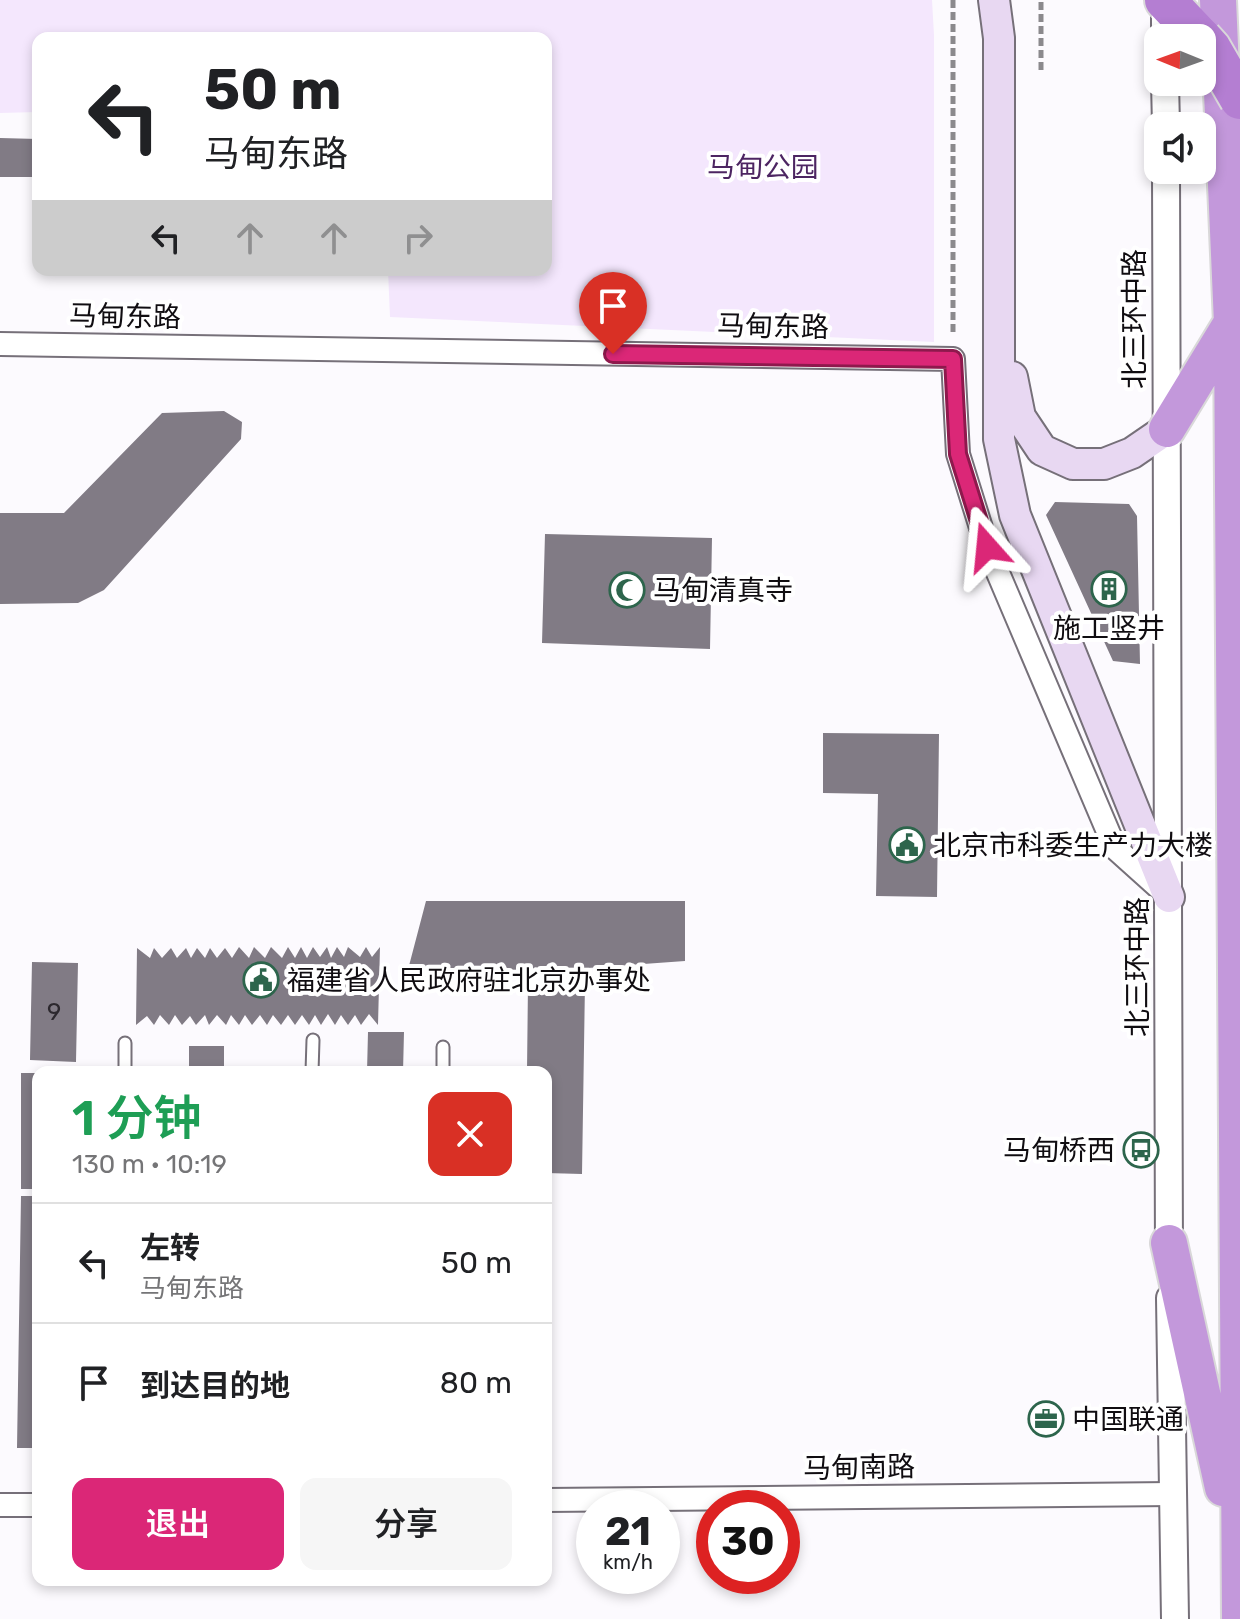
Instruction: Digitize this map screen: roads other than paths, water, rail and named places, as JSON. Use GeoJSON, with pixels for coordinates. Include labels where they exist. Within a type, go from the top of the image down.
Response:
{"type":"FeatureCollection","features":[{"type":"Feature","properties":{"kind":"highway"},"geometry":{"type":"LineString","coordinates":[[1165,0],[1187,24]]}},
{"type":"Feature","properties":{"kind":"highway"},"geometry":{"type":"LineString","coordinates":[[1218,0],[1232,323],[1240,1619]]}},
{"type":"Feature","properties":{"kind":"highway"},"geometry":{"type":"LineString","coordinates":[[1216,58],[1240,99]]}},
{"type":"Feature","properties":{"kind":"highway"},"geometry":{"type":"LineString","coordinates":[[1167,429],[1232,323]]}},
{"type":"Feature","properties":{"kind":"highway"},"geometry":{"type":"LineString","coordinates":[[1169,1243],[1239,1558]]}},
{"type":"Feature","properties":{"kind":"main road"},"geometry":{"type":"LineString","coordinates":[[994,0],[999,38],[999,439],[1015,515],[1169,897]]}},
{"type":"Feature","properties":{"kind":"main road"},"geometry":{"type":"LineString","coordinates":[[999,38],[1013,0]]}},
{"type":"Feature","properties":{"kind":"main road"},"geometry":{"type":"LineString","coordinates":[[999,317],[1020,417],[1042,450],[1073,464],[1104,464],[1132,453],[1167,429]]}},
{"type":"Feature","properties":{"kind":"street"},"geometry":{"type":"LineString","coordinates":[[1165,0],[1165,24]]}},
{"type":"Feature","properties":{"kind":"street","name":"北三环中路"},"geometry":{"type":"LineString","coordinates":[[1166,184],[1169,1243],[1175,1619]]}},
{"type":"Feature","properties":{"kind":"street","name":"马甸东路"},"geometry":{"type":"LineString","coordinates":[[0,344],[953,359],[958,454],[987,547],[1115,848],[1169,897]]}},
{"type":"Feature","properties":{"kind":"street","name":"马甸南路"},"geometry":{"type":"LineString","coordinates":[[552,1500],[1173,1494]]}},
{"type":"Feature","properties":{"kind":"street"},"geometry":{"type":"LineString","coordinates":[[0,1505],[32,1505]]}},
{"type":"Feature","properties":{"kind":"lane"},"geometry":{"type":"LineString","coordinates":[[312,1066],[313,1040]]}},
{"type":"Feature","properties":{"kind":"lane"},"geometry":{"type":"LineString","coordinates":[[125,1043],[125,1066]]}},
{"type":"Feature","properties":{"kind":"lane"},"geometry":{"type":"LineString","coordinates":[[443,1047],[443,1066]]}},
{"type":"Feature","properties":{"kind":"place","name":"施工竖井"},"geometry":{"type":"Point","coordinates":[1109,589]}},
{"type":"Feature","properties":{"kind":"place","name":"马甸清真寺"},"geometry":{"type":"Point","coordinates":[627,590]}},
{"type":"Feature","properties":{"kind":"place","name":"北京市科委生产力大楼"},"geometry":{"type":"Point","coordinates":[907,845]}},
{"type":"Feature","properties":{"kind":"place","name":"福建省人民政府驻北京办事处"},"geometry":{"type":"Point","coordinates":[261,980]}},
{"type":"Feature","properties":{"kind":"place","name":"马甸桥西"},"geometry":{"type":"Point","coordinates":[1141,1150]}},
{"type":"Feature","properties":{"kind":"place","name":"中国联通"},"geometry":{"type":"Point","coordinates":[1046,1419]}},
{"type":"Feature","properties":{"kind":"park label","name":"马甸公园"},"geometry":{"type":"Point","coordinates":[763,167]}}]}
